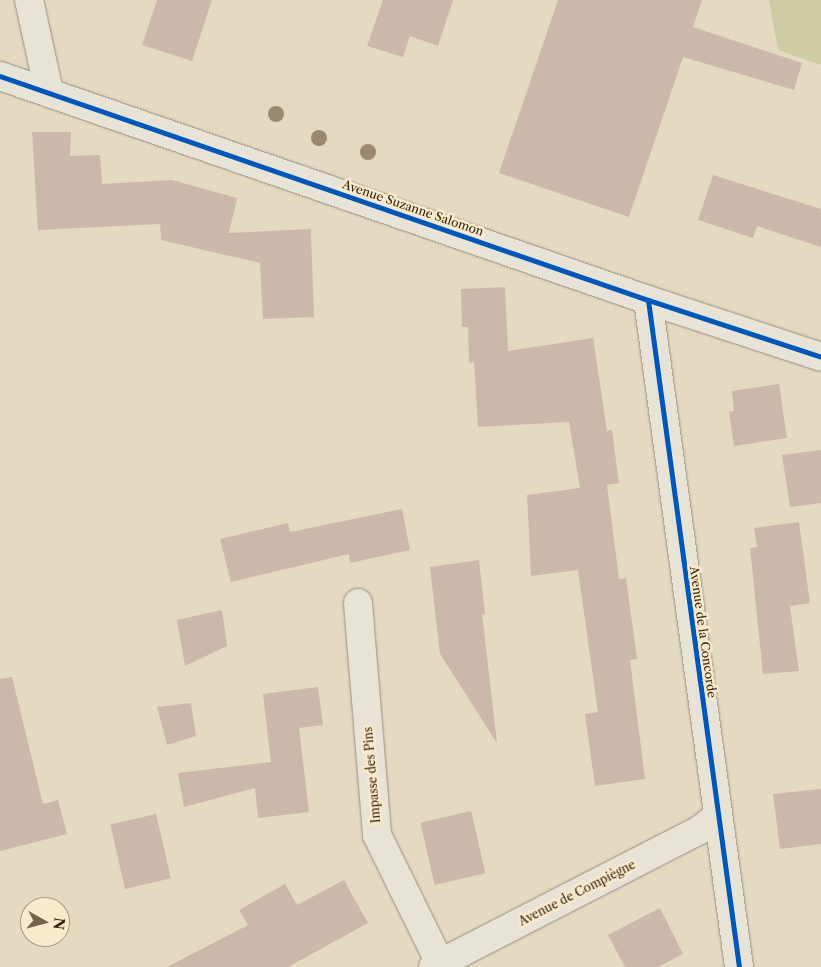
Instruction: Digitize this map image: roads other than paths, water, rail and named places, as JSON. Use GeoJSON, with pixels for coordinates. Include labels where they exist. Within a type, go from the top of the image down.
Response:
{"type":"FeatureCollection","features":[{"type":"Feature","properties":{"kind":"street"},"geometry":{"type":"LineString","coordinates":[[29,0],[49,92]]}},
{"type":"Feature","properties":{"kind":"street","name":"Avenue Suzanne Salomon"},"geometry":{"type":"LineString","coordinates":[[0,76],[648,300],[821,357]]}},
{"type":"Feature","properties":{"kind":"street","name":"Avenue de la Concorde"},"geometry":{"type":"LineString","coordinates":[[648,300],[739,967]]}},
{"type":"Feature","properties":{"kind":"street","name":"Impasse des Pins"},"geometry":{"type":"LineString","coordinates":[[358,603],[377,835],[437,965]]}},
{"type":"Feature","properties":{"kind":"street","name":"Avenue de Compiègne"},"geometry":{"type":"LineString","coordinates":[[437,965],[698,831],[718,816]]}}]}
